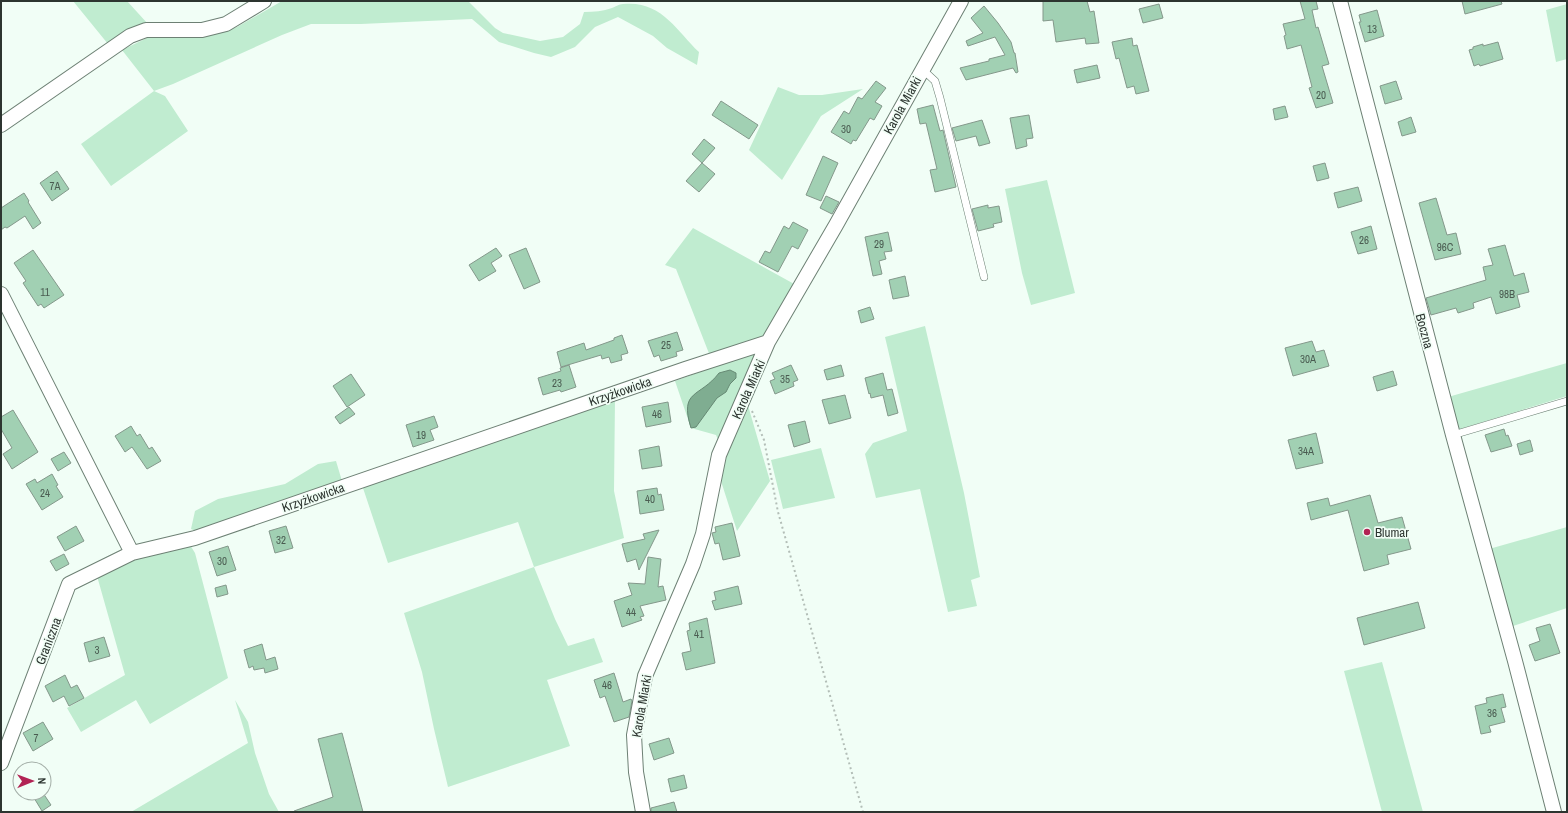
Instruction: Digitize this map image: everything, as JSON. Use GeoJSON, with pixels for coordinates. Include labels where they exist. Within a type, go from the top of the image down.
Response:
{"type":"FeatureCollection","features":[{"type":"Feature","properties":{"kind":"street"},"geometry":{"type":"LineString","coordinates":[[1,125],[130,36],[146,30],[202,30],[226,24],[264,1]]}},
{"type":"Feature","properties":{"kind":"street","name":"Karola Miarki"},"geometry":{"type":"LineString","coordinates":[[643,812],[636,772],[634,735],[645,676],[693,564],[702,534],[719,455],[768,342],[831,234],[961,1]]}},
{"type":"Feature","properties":{"kind":"street","name":"Boczna"},"geometry":{"type":"LineString","coordinates":[[1340,1],[1453,435],[1515,661],[1554,812]]}},
{"type":"Feature","properties":{"kind":"street"},"geometry":{"type":"LineString","coordinates":[[1,294],[132,553]]}},
{"type":"Feature","properties":{"kind":"street","name":"Krzyżkowicka"},"geometry":{"type":"LineString","coordinates":[[132,553],[195,538],[685,369],[768,342]]}},
{"type":"Feature","properties":{"kind":"street","name":"Graniczna"},"geometry":{"type":"LineString","coordinates":[[1,763],[69,584],[132,553]]}},
{"type":"Feature","properties":{"kind":"lane"},"geometry":{"type":"LineString","coordinates":[[922,69],[935,80],[984,277]]}},
{"type":"Feature","properties":{"kind":"lane"},"geometry":{"type":"LineString","coordinates":[[1453,435],[1567,401]]}},
{"type":"Feature","properties":{"kind":"path"},"geometry":{"type":"LineString","coordinates":[[745,394],[764,440],[778,512],[863,812]]}},
{"type":"Feature","properties":{"kind":"shaded area"},"geometry":{"type":"Polygon","coordinates":[[[73,1],[127,1],[148,24],[108,44],[73,1]]]}},
{"type":"Feature","properties":{"kind":"shaded area"},"geometry":{"type":"Polygon","coordinates":[[[282,1],[468,1],[495,28],[503,33],[540,41],[563,37],[580,24],[584,12],[605,10],[622,4],[636,4],[648,7],[667,18],[699,52],[697,65],[667,48],[653,36],[618,17],[595,27],[575,47],[551,57],[499,42],[472,19],[361,24],[311,24],[282,35],[173,84],[154,91],[122,50],[147,38],[206,35],[237,27],[282,1]]]}},
{"type":"Feature","properties":{"kind":"shaded area"},"geometry":{"type":"Polygon","coordinates":[[[1567,4],[1567,59],[1556,62],[1546,10],[1567,4]]]}},
{"type":"Feature","properties":{"kind":"shaded area"},"geometry":{"type":"Polygon","coordinates":[[[778,87],[799,95],[822,95],[863,89],[821,116],[782,180],[749,150],[778,87]]]}},
{"type":"Feature","properties":{"kind":"shaded area"},"geometry":{"type":"Polygon","coordinates":[[[154,91],[165,96],[188,131],[111,186],[81,144],[154,91]]]}},
{"type":"Feature","properties":{"kind":"shaded area"},"geometry":{"type":"Polygon","coordinates":[[[1047,180],[1075,293],[1031,305],[1022,273],[1005,189],[1047,180]]]}},
{"type":"Feature","properties":{"kind":"shaded area"},"geometry":{"type":"Polygon","coordinates":[[[693,228],[796,285],[765,339],[710,356],[676,269],[665,265],[693,228]]]}},
{"type":"Feature","properties":{"kind":"shaded area"},"geometry":{"type":"Polygon","coordinates":[[[925,326],[964,493],[980,577],[971,580],[977,606],[948,612],[920,489],[876,498],[865,454],[873,443],[907,431],[885,337],[925,326]]]}},
{"type":"Feature","properties":{"kind":"shaded area"},"geometry":{"type":"Polygon","coordinates":[[[760,350],[719,442],[716,435],[691,428],[675,381],[760,350]]]}},
{"type":"Feature","properties":{"kind":"shaded area"},"geometry":{"type":"Polygon","coordinates":[[[1567,363],[1567,396],[1457,430],[1448,397],[1567,363]]]}},
{"type":"Feature","properties":{"kind":"shaded area"},"geometry":{"type":"Polygon","coordinates":[[[730,370],[736,373],[736,378],[730,384],[726,392],[717,398],[696,427],[691,428],[688,415],[688,406],[693,395],[712,381],[719,373],[730,370]]]}},
{"type":"Feature","properties":{"kind":"shaded area"},"geometry":{"type":"Polygon","coordinates":[[[615,399],[614,491],[624,538],[534,567],[518,522],[388,563],[362,485],[615,399]]]}},
{"type":"Feature","properties":{"kind":"shaded area"},"geometry":{"type":"Polygon","coordinates":[[[747,402],[770,481],[737,531],[720,478],[723,455],[747,402]]]}},
{"type":"Feature","properties":{"kind":"shaded area"},"geometry":{"type":"Polygon","coordinates":[[[821,448],[835,498],[783,509],[771,460],[821,448]]]}},
{"type":"Feature","properties":{"kind":"shaded area"},"geometry":{"type":"Polygon","coordinates":[[[336,461],[342,481],[196,531],[191,529],[195,511],[218,499],[285,484],[318,464],[336,461]]]}},
{"type":"Feature","properties":{"kind":"shaded area"},"geometry":{"type":"Polygon","coordinates":[[[1567,527],[1567,608],[1510,627],[1489,549],[1567,527]]]}},
{"type":"Feature","properties":{"kind":"shaded area"},"geometry":{"type":"Polygon","coordinates":[[[190,545],[195,553],[228,678],[150,724],[136,700],[81,732],[67,708],[125,675],[97,576],[139,557],[190,545]]]}},
{"type":"Feature","properties":{"kind":"shaded area"},"geometry":{"type":"Polygon","coordinates":[[[534,567],[555,619],[568,646],[594,638],[603,662],[547,680],[570,746],[448,787],[422,672],[404,613],[534,567]]]}},
{"type":"Feature","properties":{"kind":"shaded area"},"geometry":{"type":"Polygon","coordinates":[[[1382,662],[1423,812],[1382,812],[1344,671],[1382,662]]]}},
{"type":"Feature","properties":{"kind":"shaded area"},"geometry":{"type":"Polygon","coordinates":[[[235,700],[248,722],[255,753],[269,794],[279,812],[131,812],[248,743],[235,700]]]}},
{"type":"Feature","properties":{"kind":"building"},"geometry":{"type":"Polygon","coordinates":[[[1043,1],[1087,1],[1090,12],[1094,11],[1099,43],[1086,44],[1085,38],[1056,42],[1053,20],[1043,21],[1043,1]]]}},
{"type":"Feature","properties":{"kind":"building"},"geometry":{"type":"Polygon","coordinates":[[[1300,1],[1316,1],[1318,9],[1312,10],[1316,28],[1318,27],[1329,64],[1322,66],[1333,103],[1316,108],[1309,88],[1312,87],[1301,45],[1287,49],[1284,36],[1286,35],[1283,24],[1305,19],[1300,1]]]}},
{"type":"Feature","properties":{"kind":"building"},"geometry":{"type":"Polygon","coordinates":[[[1462,1],[1501,1],[1502,4],[1465,14],[1462,1]]]}},
{"type":"Feature","properties":{"kind":"building"},"geometry":{"type":"Polygon","coordinates":[[[1159,4],[1163,18],[1143,23],[1139,9],[1159,4]]]}},
{"type":"Feature","properties":{"kind":"building"},"geometry":{"type":"Polygon","coordinates":[[[984,6],[1011,42],[1015,53],[1018,72],[1016,73],[1013,68],[966,80],[960,68],[989,61],[989,59],[1005,55],[995,37],[968,46],[966,41],[983,33],[971,18],[984,6]]]}},
{"type":"Feature","properties":{"kind":"building"},"geometry":{"type":"Polygon","coordinates":[[[1377,10],[1384,36],[1365,42],[1359,22],[1361,22],[1359,15],[1377,10]]]}},
{"type":"Feature","properties":{"kind":"building"},"geometry":{"type":"Polygon","coordinates":[[[1132,38],[1133,46],[1137,45],[1149,91],[1136,94],[1134,86],[1127,88],[1119,58],[1116,59],[1112,42],[1132,38]]]}},
{"type":"Feature","properties":{"kind":"building"},"geometry":{"type":"Polygon","coordinates":[[[1498,42],[1503,59],[1480,66],[1479,64],[1474,66],[1469,50],[1483,44],[1483,46],[1498,42]]]}},
{"type":"Feature","properties":{"kind":"building"},"geometry":{"type":"Polygon","coordinates":[[[1097,65],[1100,78],[1077,83],[1074,70],[1097,65]]]}},
{"type":"Feature","properties":{"kind":"building"},"geometry":{"type":"Polygon","coordinates":[[[876,81],[886,88],[875,102],[882,106],[874,120],[870,118],[856,141],[853,140],[851,144],[831,132],[844,111],[849,114],[858,97],[862,99],[876,81]]]}},
{"type":"Feature","properties":{"kind":"building"},"geometry":{"type":"Polygon","coordinates":[[[1396,81],[1402,99],[1385,104],[1380,86],[1396,81]]]}},
{"type":"Feature","properties":{"kind":"building"},"geometry":{"type":"Polygon","coordinates":[[[721,101],[758,125],[749,139],[712,115],[721,101]]]}},
{"type":"Feature","properties":{"kind":"building"},"geometry":{"type":"Polygon","coordinates":[[[933,105],[940,131],[943,130],[956,187],[935,192],[930,170],[937,169],[926,123],[920,124],[917,109],[933,105]]]}},
{"type":"Feature","properties":{"kind":"building"},"geometry":{"type":"Polygon","coordinates":[[[1285,106],[1288,117],[1275,120],[1273,109],[1285,106]]]}},
{"type":"Feature","properties":{"kind":"building"},"geometry":{"type":"Polygon","coordinates":[[[1029,115],[1033,138],[1026,139],[1027,146],[1016,149],[1010,118],[1029,115]]]}},
{"type":"Feature","properties":{"kind":"building"},"geometry":{"type":"Polygon","coordinates":[[[1411,117],[1416,132],[1402,136],[1398,122],[1411,117]]]}},
{"type":"Feature","properties":{"kind":"building"},"geometry":{"type":"Polygon","coordinates":[[[982,120],[990,143],[979,146],[976,136],[956,141],[952,128],[982,120]]]}},
{"type":"Feature","properties":{"kind":"building"},"geometry":{"type":"Polygon","coordinates":[[[704,139],[715,148],[702,163],[692,154],[704,139]]]}},
{"type":"Feature","properties":{"kind":"building"},"geometry":{"type":"Polygon","coordinates":[[[823,156],[838,163],[821,201],[806,195],[823,156]]]}},
{"type":"Feature","properties":{"kind":"building"},"geometry":{"type":"Polygon","coordinates":[[[702,163],[715,174],[699,192],[686,181],[702,163]]]}},
{"type":"Feature","properties":{"kind":"building"},"geometry":{"type":"Polygon","coordinates":[[[1325,163],[1329,178],[1317,181],[1313,166],[1325,163]]]}},
{"type":"Feature","properties":{"kind":"building"},"geometry":{"type":"Polygon","coordinates":[[[57,171],[69,189],[52,201],[40,183],[57,171]]]}},
{"type":"Feature","properties":{"kind":"building"},"geometry":{"type":"Polygon","coordinates":[[[1358,187],[1362,201],[1338,208],[1334,193],[1358,187]]]}},
{"type":"Feature","properties":{"kind":"building"},"geometry":{"type":"Polygon","coordinates":[[[24,193],[41,223],[33,229],[25,216],[7,228],[5,227],[1,230],[1,208],[24,193]]]}},
{"type":"Feature","properties":{"kind":"building"},"geometry":{"type":"Polygon","coordinates":[[[826,196],[839,202],[832,214],[820,208],[826,196]]]}},
{"type":"Feature","properties":{"kind":"building"},"geometry":{"type":"Polygon","coordinates":[[[1436,198],[1447,235],[1456,233],[1461,254],[1435,260],[1419,203],[1436,198]]]}},
{"type":"Feature","properties":{"kind":"building"},"geometry":{"type":"Polygon","coordinates":[[[988,205],[988,208],[999,206],[1002,222],[993,224],[994,227],[978,231],[972,209],[988,205]]]}},
{"type":"Feature","properties":{"kind":"building"},"geometry":{"type":"Polygon","coordinates":[[[793,222],[808,230],[798,249],[792,246],[778,272],[759,262],[765,251],[770,253],[784,226],[789,229],[793,222]]]}},
{"type":"Feature","properties":{"kind":"building"},"geometry":{"type":"Polygon","coordinates":[[[1371,226],[1377,249],[1358,254],[1351,232],[1371,226]]]}},
{"type":"Feature","properties":{"kind":"building"},"geometry":{"type":"Polygon","coordinates":[[[888,232],[892,251],[884,252],[886,259],[879,261],[882,274],[873,276],[865,237],[888,232]]]}},
{"type":"Feature","properties":{"kind":"building"},"geometry":{"type":"Polygon","coordinates":[[[1505,245],[1514,276],[1524,273],[1529,292],[1517,295],[1520,307],[1496,314],[1491,297],[1473,303],[1474,308],[1458,313],[1456,308],[1431,315],[1426,298],[1486,280],[1483,267],[1493,265],[1488,249],[1505,245]]]}},
{"type":"Feature","properties":{"kind":"building"},"geometry":{"type":"Polygon","coordinates":[[[496,248],[502,256],[491,263],[496,271],[479,281],[469,265],[496,248]]]}},
{"type":"Feature","properties":{"kind":"building"},"geometry":{"type":"Polygon","coordinates":[[[526,248],[540,282],[524,289],[509,255],[526,248]]]}},
{"type":"Feature","properties":{"kind":"building"},"geometry":{"type":"Polygon","coordinates":[[[33,250],[64,295],[44,308],[41,304],[38,306],[23,283],[26,281],[14,263],[33,250]]]}},
{"type":"Feature","properties":{"kind":"building"},"geometry":{"type":"Polygon","coordinates":[[[905,276],[909,296],[893,299],[889,280],[905,276]]]}},
{"type":"Feature","properties":{"kind":"building"},"geometry":{"type":"Polygon","coordinates":[[[870,307],[874,319],[861,323],[858,311],[870,307]]]}},
{"type":"Feature","properties":{"kind":"building"},"geometry":{"type":"Polygon","coordinates":[[[677,332],[683,350],[676,352],[677,356],[661,361],[659,355],[654,357],[648,341],[677,332]]]}},
{"type":"Feature","properties":{"kind":"building"},"geometry":{"type":"Polygon","coordinates":[[[622,335],[628,353],[621,355],[622,360],[611,363],[609,357],[602,359],[601,355],[561,367],[557,352],[584,343],[586,350],[614,340],[614,338],[622,335]]]}},
{"type":"Feature","properties":{"kind":"building"},"geometry":{"type":"Polygon","coordinates":[[[1312,341],[1316,352],[1324,350],[1329,366],[1293,376],[1285,348],[1312,341]]]}},
{"type":"Feature","properties":{"kind":"building"},"geometry":{"type":"Polygon","coordinates":[[[569,365],[576,387],[561,392],[560,390],[543,395],[538,378],[561,371],[560,368],[569,365]]]}},
{"type":"Feature","properties":{"kind":"building"},"geometry":{"type":"Polygon","coordinates":[[[791,365],[798,380],[793,382],[794,386],[775,394],[770,381],[775,379],[772,373],[791,365]]]}},
{"type":"Feature","properties":{"kind":"building"},"geometry":{"type":"Polygon","coordinates":[[[841,365],[844,376],[827,380],[824,370],[841,365]]]}},
{"type":"Feature","properties":{"kind":"building"},"geometry":{"type":"Polygon","coordinates":[[[1393,371],[1397,385],[1377,391],[1373,377],[1393,371]]]}},
{"type":"Feature","properties":{"kind":"building"},"geometry":{"type":"Polygon","coordinates":[[[883,373],[887,390],[892,389],[898,413],[888,416],[883,395],[871,398],[865,378],[883,373]]]}},
{"type":"Feature","properties":{"kind":"building"},"geometry":{"type":"Polygon","coordinates":[[[351,374],[365,395],[347,407],[333,386],[351,374]]]}},
{"type":"Feature","properties":{"kind":"building"},"geometry":{"type":"Polygon","coordinates":[[[845,395],[851,418],[829,424],[822,400],[845,395]]]}},
{"type":"Feature","properties":{"kind":"building"},"geometry":{"type":"Polygon","coordinates":[[[668,402],[671,422],[646,427],[642,407],[668,402]]]}},
{"type":"Feature","properties":{"kind":"building"},"geometry":{"type":"Polygon","coordinates":[[[349,407],[355,414],[340,424],[335,417],[349,407]]]}},
{"type":"Feature","properties":{"kind":"building"},"geometry":{"type":"Polygon","coordinates":[[[13,410],[38,452],[12,469],[3,454],[12,448],[1,429],[1,417],[13,410]]]}},
{"type":"Feature","properties":{"kind":"building"},"geometry":{"type":"Polygon","coordinates":[[[434,416],[438,427],[430,430],[434,440],[413,447],[406,425],[434,416]]]}},
{"type":"Feature","properties":{"kind":"building"},"geometry":{"type":"Polygon","coordinates":[[[805,421],[810,442],[794,447],[788,425],[805,421]]]}},
{"type":"Feature","properties":{"kind":"building"},"geometry":{"type":"Polygon","coordinates":[[[131,426],[137,436],[140,434],[149,449],[152,447],[161,461],[147,469],[132,447],[125,452],[115,436],[131,426]]]}},
{"type":"Feature","properties":{"kind":"building"},"geometry":{"type":"Polygon","coordinates":[[[1504,429],[1512,446],[1491,452],[1485,435],[1504,429]]]}},
{"type":"Feature","properties":{"kind":"building"},"geometry":{"type":"Polygon","coordinates":[[[1316,433],[1323,463],[1296,469],[1288,440],[1316,433]]]}},
{"type":"Feature","properties":{"kind":"building"},"geometry":{"type":"Polygon","coordinates":[[[1530,440],[1533,451],[1520,455],[1517,444],[1530,440]]]}},
{"type":"Feature","properties":{"kind":"building"},"geometry":{"type":"Polygon","coordinates":[[[659,446],[662,466],[642,469],[639,450],[659,446]]]}},
{"type":"Feature","properties":{"kind":"building"},"geometry":{"type":"Polygon","coordinates":[[[64,452],[71,463],[58,471],[51,459],[64,452]]]}},
{"type":"Feature","properties":{"kind":"building"},"geometry":{"type":"Polygon","coordinates":[[[52,474],[58,485],[56,486],[63,497],[42,510],[26,484],[35,479],[37,483],[52,474]]]}},
{"type":"Feature","properties":{"kind":"building"},"geometry":{"type":"Polygon","coordinates":[[[657,488],[658,495],[661,494],[664,510],[640,514],[637,491],[657,488]]]}},
{"type":"Feature","properties":{"kind":"building"},"geometry":{"type":"Polygon","coordinates":[[[1370,495],[1378,523],[1402,517],[1411,549],[1387,555],[1389,564],[1364,571],[1348,510],[1311,520],[1307,503],[1328,498],[1330,506],[1370,495]]]}},
{"type":"Feature","properties":{"kind":"building"},"geometry":{"type":"Polygon","coordinates":[[[732,523],[740,556],[723,560],[719,543],[715,544],[712,533],[716,532],[715,527],[732,523]]]}},
{"type":"Feature","properties":{"kind":"building"},"geometry":{"type":"Polygon","coordinates":[[[76,526],[84,541],[65,551],[57,537],[76,526]]]}},
{"type":"Feature","properties":{"kind":"building"},"geometry":{"type":"Polygon","coordinates":[[[286,526],[293,548],[275,553],[269,531],[286,526]]]}},
{"type":"Feature","properties":{"kind":"building"},"geometry":{"type":"Polygon","coordinates":[[[659,530],[639,570],[636,559],[627,562],[622,544],[645,539],[643,534],[659,530]]]}},
{"type":"Feature","properties":{"kind":"building"},"geometry":{"type":"Polygon","coordinates":[[[228,546],[236,570],[217,576],[209,552],[228,546]]]}},
{"type":"Feature","properties":{"kind":"building"},"geometry":{"type":"Polygon","coordinates":[[[64,554],[69,564],[56,571],[50,561],[64,554]]]}},
{"type":"Feature","properties":{"kind":"building"},"geometry":{"type":"Polygon","coordinates":[[[648,557],[661,559],[658,587],[663,586],[666,600],[640,606],[644,616],[640,617],[642,620],[622,627],[614,601],[632,595],[628,583],[645,584],[648,557]]]}},
{"type":"Feature","properties":{"kind":"building"},"geometry":{"type":"Polygon","coordinates":[[[226,585],[228,594],[217,597],[215,588],[226,585]]]}},
{"type":"Feature","properties":{"kind":"building"},"geometry":{"type":"Polygon","coordinates":[[[738,586],[742,604],[715,610],[712,601],[716,600],[714,592],[738,586]]]}},
{"type":"Feature","properties":{"kind":"building"},"geometry":{"type":"Polygon","coordinates":[[[1418,602],[1425,628],[1364,645],[1357,618],[1418,602]]]}},
{"type":"Feature","properties":{"kind":"building"},"geometry":{"type":"Polygon","coordinates":[[[707,618],[715,663],[686,670],[682,653],[691,651],[687,631],[690,630],[689,623],[707,618]]]}},
{"type":"Feature","properties":{"kind":"building"},"geometry":{"type":"Polygon","coordinates":[[[1550,624],[1560,653],[1535,661],[1529,645],[1540,641],[1536,628],[1550,624]]]}},
{"type":"Feature","properties":{"kind":"building"},"geometry":{"type":"Polygon","coordinates":[[[104,637],[110,656],[89,662],[84,643],[104,637]]]}},
{"type":"Feature","properties":{"kind":"building"},"geometry":{"type":"Polygon","coordinates":[[[262,644],[266,660],[275,657],[278,669],[265,673],[264,668],[254,670],[253,666],[249,668],[244,650],[262,644]]]}},
{"type":"Feature","properties":{"kind":"building"},"geometry":{"type":"Polygon","coordinates":[[[614,673],[623,702],[631,699],[632,701],[629,717],[614,722],[605,696],[600,698],[594,680],[614,673]]]}},
{"type":"Feature","properties":{"kind":"building"},"geometry":{"type":"Polygon","coordinates":[[[65,675],[71,688],[77,685],[84,698],[69,706],[64,696],[53,702],[45,686],[65,675]]]}},
{"type":"Feature","properties":{"kind":"building"},"geometry":{"type":"Polygon","coordinates":[[[1503,694],[1506,707],[1501,708],[1505,722],[1489,726],[1491,732],[1481,734],[1475,706],[1487,703],[1486,698],[1503,694]]]}},
{"type":"Feature","properties":{"kind":"building"},"geometry":{"type":"Polygon","coordinates":[[[43,722],[53,739],[33,751],[23,733],[43,722]]]}},
{"type":"Feature","properties":{"kind":"building"},"geometry":{"type":"Polygon","coordinates":[[[342,733],[363,812],[294,812],[333,797],[318,739],[342,733]]]}},
{"type":"Feature","properties":{"kind":"building"},"geometry":{"type":"Polygon","coordinates":[[[669,738],[674,753],[654,760],[649,744],[669,738]]]}},
{"type":"Feature","properties":{"kind":"building"},"geometry":{"type":"Polygon","coordinates":[[[684,775],[687,788],[671,792],[668,779],[684,775]]]}},
{"type":"Feature","properties":{"kind":"building"},"geometry":{"type":"Polygon","coordinates":[[[36,801],[48,801],[51,805],[42,811],[36,801]]]}},
{"type":"Feature","properties":{"kind":"building"},"geometry":{"type":"Polygon","coordinates":[[[674,802],[677,812],[651,812],[651,808],[674,802]]]}},
{"type":"Feature","properties":{"kind":"place","name":"Blumar"},"geometry":{"type":"Point","coordinates":[1367,532]}}]}
